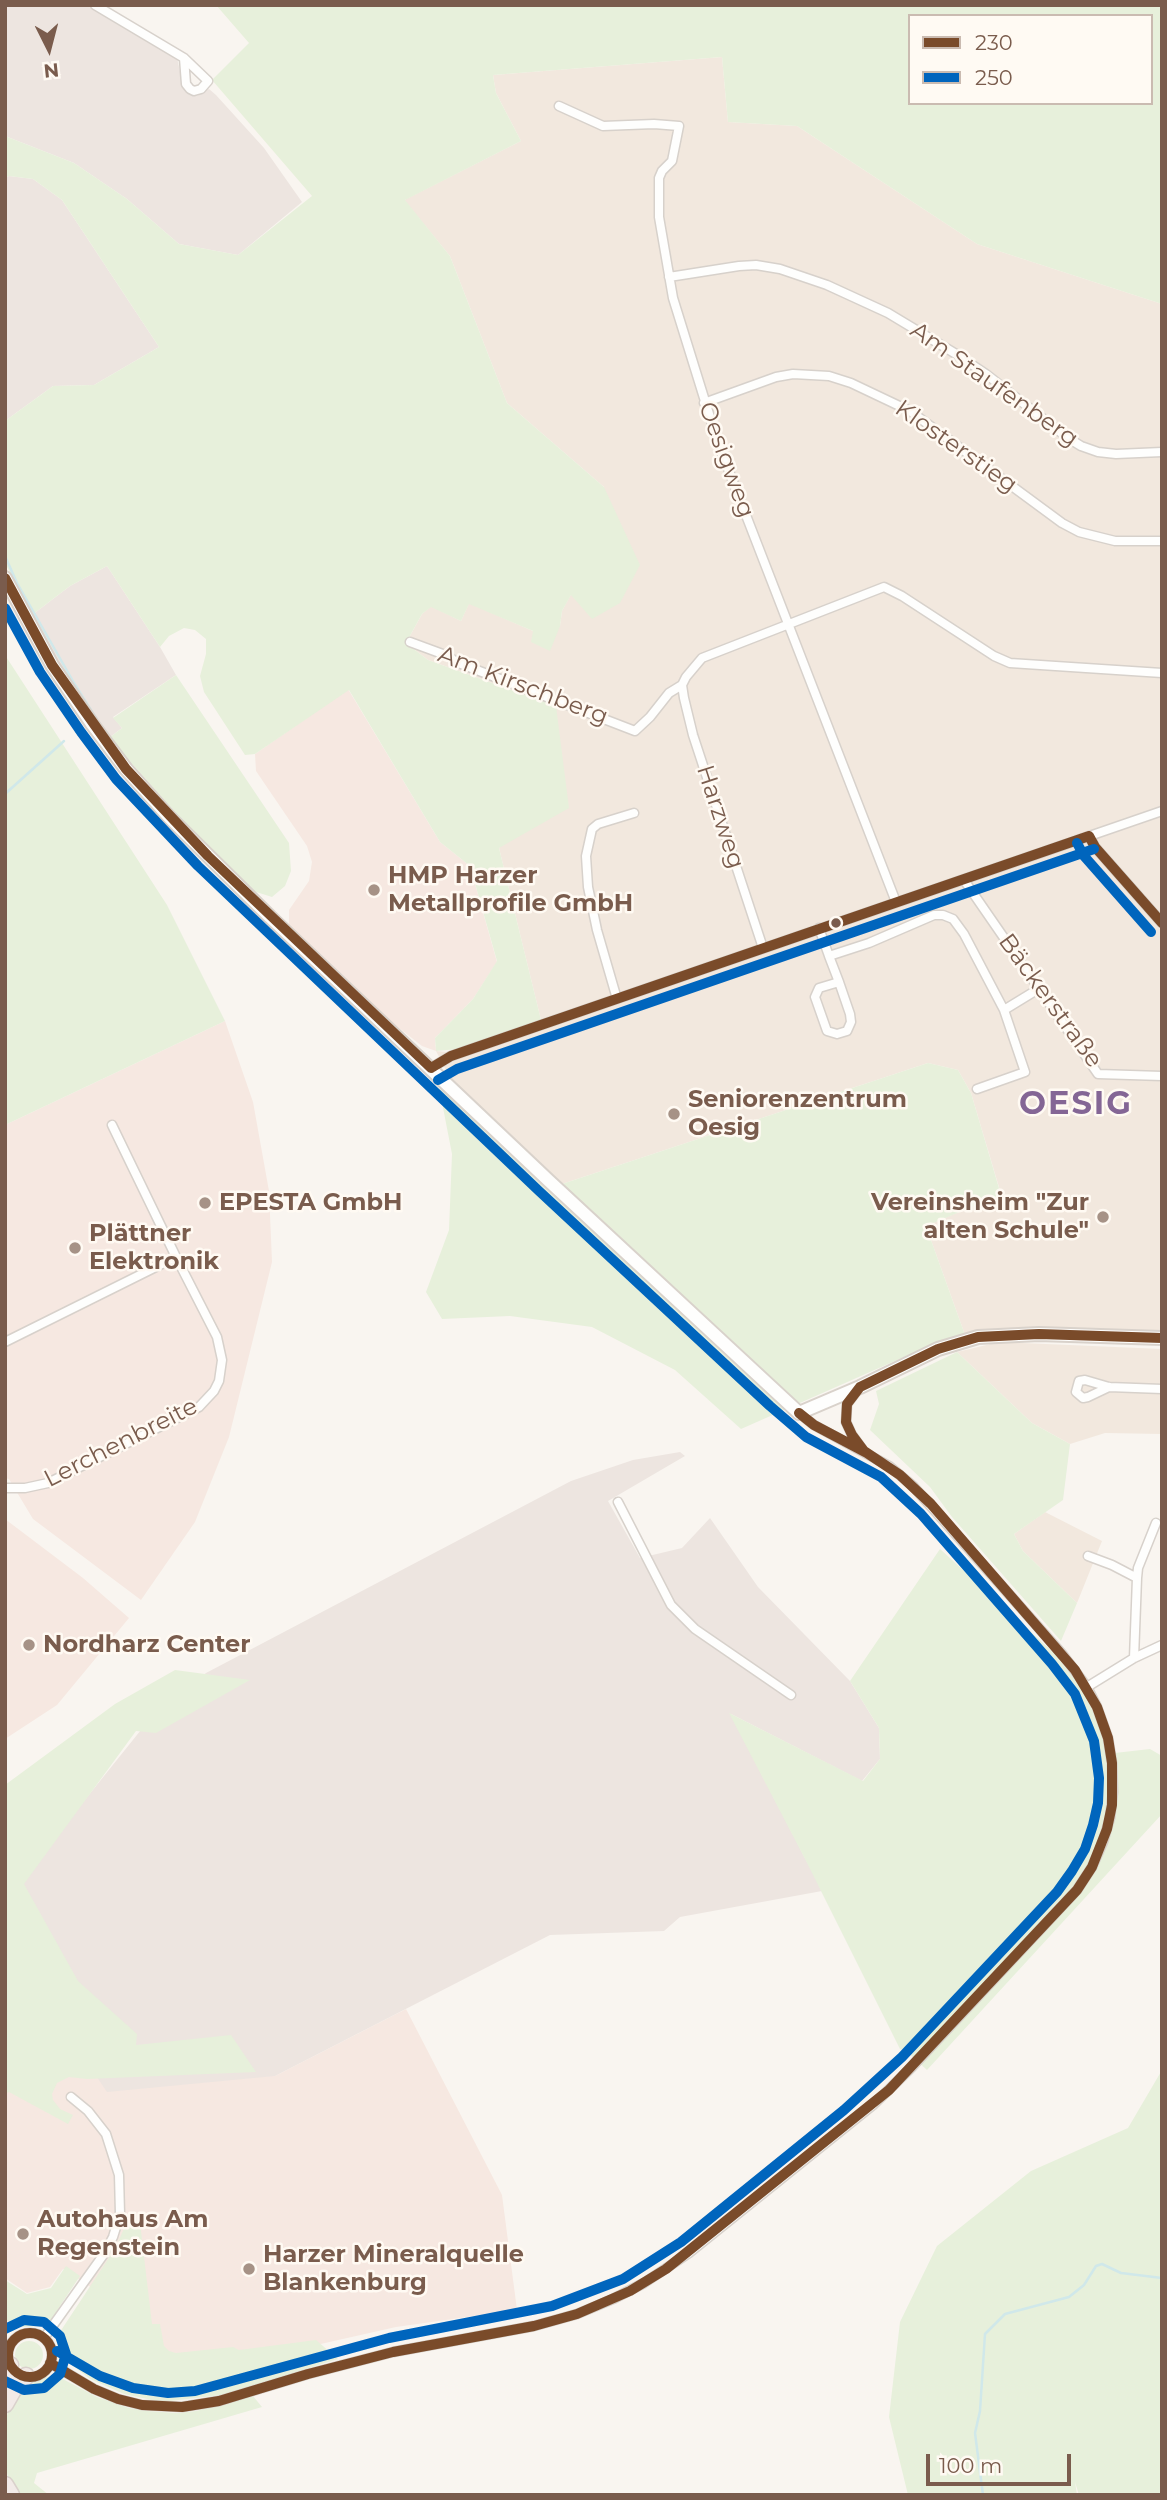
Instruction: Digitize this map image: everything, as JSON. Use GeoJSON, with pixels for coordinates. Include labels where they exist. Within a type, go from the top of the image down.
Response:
{"type":"FeatureCollection","features":[{"type":"Feature","properties":{"kind":"highway"},"geometry":{"type":"LineString","coordinates":[[5,2404],[26,2376]]}},
{"type":"Feature","properties":{"kind":"highway"},"geometry":{"type":"LineString","coordinates":[[5,2485],[11,2495]]}},
{"type":"Feature","properties":{"kind":"street"},"geometry":{"type":"LineString","coordinates":[[95,5],[184,58]]}},
{"type":"Feature","properties":{"kind":"street","name":"Oesigweg"},"geometry":{"type":"LineString","coordinates":[[559,106],[603,126],[679,126],[672,161],[659,178],[659,217],[673,298],[704,403],[896,902]]}},
{"type":"Feature","properties":{"kind":"street","name":"Am Staufenberg"},"geometry":{"type":"LineString","coordinates":[[669,277],[757,265],[780,269],[827,285],[888,313],[986,373],[1081,446],[1115,454],[1162,452]]}},
{"type":"Feature","properties":{"kind":"street","name":"Klosterstieg"},"geometry":{"type":"LineString","coordinates":[[704,403],[776,377],[793,374],[829,376],[851,383],[909,411],[1062,523],[1079,532],[1115,541],[1162,541]]}},
{"type":"Feature","properties":{"kind":"street"},"geometry":{"type":"LineString","coordinates":[[5,578],[52,665],[92,724],[126,769],[170,818],[243,891],[655,1282],[799,1413],[821,1429],[864,1451],[900,1475],[931,1504],[1087,1687],[1108,1738],[1113,1792],[1110,1818],[1103,1842],[1092,1867],[1077,1890],[889,2090],[667,2269],[613,2299],[556,2320],[393,2352],[197,2405],[168,2407],[130,2402],[94,2389],[50,2363]]}},
{"type":"Feature","properties":{"kind":"street"},"geometry":{"type":"LineString","coordinates":[[682,685],[702,658],[884,587],[994,656],[1010,663],[1162,673]]}},
{"type":"Feature","properties":{"kind":"street","name":"Am Kirschberg"},"geometry":{"type":"LineString","coordinates":[[410,642],[635,731],[669,693],[682,685]]}},
{"type":"Feature","properties":{"kind":"street","name":"Harzweg"},"geometry":{"type":"LineString","coordinates":[[682,685],[693,735],[763,948]]}},
{"type":"Feature","properties":{"kind":"street"},"geometry":{"type":"LineString","coordinates":[[431,1068],[451,1056],[1162,811]]}},
{"type":"Feature","properties":{"kind":"street"},"geometry":{"type":"LineString","coordinates":[[617,999],[597,930],[588,887],[586,856],[592,829],[598,824],[635,813]]}},
{"type":"Feature","properties":{"kind":"street"},"geometry":{"type":"LineString","coordinates":[[1088,836],[1160,918]]}},
{"type":"Feature","properties":{"kind":"street","name":"Bäckerstraße"},"geometry":{"type":"LineString","coordinates":[[964,880],[1098,1074],[1162,1076]]}},
{"type":"Feature","properties":{"kind":"street"},"geometry":{"type":"LineString","coordinates":[[829,956],[869,943],[934,915],[953,919],[964,934],[1004,1010],[1025,1072],[977,1090]]}},
{"type":"Feature","properties":{"kind":"street"},"geometry":{"type":"LineString","coordinates":[[820,928],[829,956],[838,982],[851,1022],[847,1031],[836,1034],[827,1031],[815,997],[819,988],[838,982]]}},
{"type":"Feature","properties":{"kind":"street"},"geometry":{"type":"LineString","coordinates":[[1004,1010],[1040,988]]}},
{"type":"Feature","properties":{"kind":"street","name":"Lerchenbreite"},"geometry":{"type":"LineString","coordinates":[[5,1488],[25,1488],[48,1483],[199,1407],[214,1391],[222,1369],[221,1349],[200,1301],[112,1125]]}},
{"type":"Feature","properties":{"kind":"street"},"geometry":{"type":"LineString","coordinates":[[5,1342],[176,1257]]}},
{"type":"Feature","properties":{"kind":"street"},"geometry":{"type":"LineString","coordinates":[[799,1413],[938,1349],[986,1336],[1039,1334],[1162,1338]]}},
{"type":"Feature","properties":{"kind":"street"},"geometry":{"type":"LineString","coordinates":[[860,1387],[847,1404],[846,1422],[864,1451]]}},
{"type":"Feature","properties":{"kind":"street"},"geometry":{"type":"LineString","coordinates":[[1109,1387],[1162,1389]]}},
{"type":"Feature","properties":{"kind":"street"},"geometry":{"type":"LineString","coordinates":[[618,1502],[671,1605],[695,1629],[791,1695]]}},
{"type":"Feature","properties":{"kind":"street"},"geometry":{"type":"LineString","coordinates":[[1134,1658],[1138,1568],[1156,1523]]}},
{"type":"Feature","properties":{"kind":"street"},"geometry":{"type":"LineString","coordinates":[[1088,1556],[1137,1578]]}},
{"type":"Feature","properties":{"kind":"street"},"geometry":{"type":"LineString","coordinates":[[1087,1687],[1134,1658],[1162,1645]]}},
{"type":"Feature","properties":{"kind":"street"},"geometry":{"type":"LineString","coordinates":[[44,2338],[104,2255],[120,2214],[119,2175],[106,2134],[88,2111],[71,2097]]}},
{"type":"Feature","properties":{"kind":"street"},"geometry":{"type":"LineString","coordinates":[[5,2332],[14,2339]]}},
{"type":"Feature","properties":{"kind":"street"},"geometry":{"type":"LineString","coordinates":[[27,2333],[44,2338],[50,2348],[50,2363],[39,2374],[26,2376],[8,2371],[8,2351],[14,2339],[27,2333]]}},
{"type":"Feature","properties":{"kind":"shaded area"},"geometry":{"type":"Polygon","coordinates":[[[5,5],[86,5],[177,58],[184,89],[190,95],[197,96],[209,89],[216,95],[264,148],[302,202],[238,255],[179,244],[127,199],[74,163],[5,136],[5,5]]]}},
{"type":"Feature","properties":{"kind":"shaded area"},"geometry":{"type":"Polygon","coordinates":[[[722,57],[728,122],[797,126],[977,244],[1162,304],[1162,1333],[965,1335],[926,1226],[1001,1194],[971,1093],[958,1070],[928,1063],[562,1184],[451,1080],[436,1051],[446,1052],[541,1020],[499,848],[556,706],[428,660],[406,643],[422,614],[431,606],[461,621],[469,603],[533,631],[560,626],[562,611],[571,594],[592,618],[604,487],[507,403],[450,256],[404,200],[521,141],[496,93],[493,75],[722,57]]]}},
{"type":"Feature","properties":{"kind":"shaded area"},"geometry":{"type":"Polygon","coordinates":[[[9,176],[33,179],[62,200],[159,347],[94,385],[53,386],[5,421],[5,178],[9,176]]]}},
{"type":"Feature","properties":{"kind":"shaded area"},"geometry":{"type":"Polygon","coordinates":[[[107,566],[176,675],[113,717],[122,728],[109,738],[63,669],[32,615],[70,586],[107,566]]]}},
{"type":"Feature","properties":{"kind":"shaded area"},"geometry":{"type":"Polygon","coordinates":[[[348,689],[440,842],[470,866],[497,962],[473,999],[435,1038],[436,1051],[422,1046],[390,1021],[289,926],[289,910],[309,881],[312,862],[307,846],[256,771],[255,754],[348,689]]]}},
{"type":"Feature","properties":{"kind":"shaded area"},"geometry":{"type":"Polygon","coordinates":[[[225,1021],[253,1102],[269,1191],[272,1262],[229,1437],[195,1522],[141,1600],[33,1519],[9,1479],[5,1478],[5,1125],[225,1021]]]}},
{"type":"Feature","properties":{"kind":"shaded area"},"geometry":{"type":"Polygon","coordinates":[[[999,1342],[1162,1349],[1162,1434],[1105,1433],[1070,1444],[1032,1423],[957,1352],[999,1342]]]}},
{"type":"Feature","properties":{"kind":"shaded area"},"geometry":{"type":"Polygon","coordinates":[[[680,1452],[685,1456],[608,1501],[640,1558],[682,1548],[710,1518],[758,1587],[850,1681],[879,1728],[880,1759],[862,1781],[731,1714],[822,1891],[680,1917],[664,1931],[550,1935],[275,2076],[107,2092],[77,2047],[18,1883],[157,1710],[206,1673],[571,1481],[633,1460],[680,1452]]]}},
{"type":"Feature","properties":{"kind":"shaded area"},"geometry":{"type":"Polygon","coordinates":[[[1045,1512],[1102,1541],[1077,1603],[1023,1551],[1014,1534],[1045,1512]]]}},
{"type":"Feature","properties":{"kind":"shaded area"},"geometry":{"type":"Polygon","coordinates":[[[5,1519],[83,1578],[129,1618],[57,1705],[5,1739],[5,1519]]]}},
{"type":"Feature","properties":{"kind":"shaded area"},"geometry":{"type":"Polygon","coordinates":[[[406,2009],[502,2195],[517,2310],[396,2327],[223,2366],[166,2375],[95,2290],[63,2269],[50,2287],[27,2293],[5,2278],[5,2084],[77,2047],[275,2076],[406,2009]]]}},
{"type":"Feature","properties":{"kind":"green space"},"geometry":{"type":"Polygon","coordinates":[[[216,5],[1162,5],[1162,304],[977,244],[797,126],[728,122],[722,57],[493,75],[496,93],[521,141],[405,200],[450,256],[507,403],[604,487],[640,565],[620,603],[592,619],[571,595],[562,611],[560,626],[550,651],[531,642],[533,631],[469,604],[461,621],[431,607],[422,614],[406,643],[428,660],[556,706],[569,808],[499,848],[541,1020],[458,1049],[436,1051],[435,1038],[473,999],[497,961],[470,866],[440,842],[349,690],[255,754],[245,755],[204,692],[200,676],[206,654],[206,639],[195,630],[184,628],[169,636],[160,647],[107,566],[70,586],[32,615],[5,563],[5,421],[53,386],[94,385],[159,347],[62,200],[33,179],[9,176],[5,178],[5,136],[74,163],[127,199],[179,244],[238,255],[312,196],[212,80],[249,43],[216,5]]]}},
{"type":"Feature","properties":{"kind":"green space"},"geometry":{"type":"Polygon","coordinates":[[[5,655],[167,905],[225,1021],[5,1125],[5,655]]]}},
{"type":"Feature","properties":{"kind":"green space"},"geometry":{"type":"Polygon","coordinates":[[[176,675],[289,843],[291,871],[285,886],[272,897],[253,891],[215,857],[109,738],[122,728],[113,718],[176,675]]]}},
{"type":"Feature","properties":{"kind":"green space"},"geometry":{"type":"Polygon","coordinates":[[[928,1063],[958,1070],[971,1093],[1001,1195],[926,1226],[965,1335],[922,1349],[741,1429],[675,1370],[592,1327],[510,1316],[442,1319],[426,1292],[449,1230],[452,1154],[439,1087],[549,1181],[562,1184],[928,1063]]]}},
{"type":"Feature","properties":{"kind":"green space"},"geometry":{"type":"Polygon","coordinates":[[[957,1352],[1032,1423],[1070,1444],[1063,1500],[1014,1534],[1023,1551],[1077,1603],[1061,1641],[952,1517],[930,1487],[870,1430],[879,1404],[876,1391],[957,1352]]]}},
{"type":"Feature","properties":{"kind":"green space"},"geometry":{"type":"Polygon","coordinates":[[[940,1549],[1055,1654],[1082,1689],[1101,1731],[1106,1754],[1150,1749],[1162,1756],[1162,1814],[927,2070],[906,2051],[900,2049],[729,1713],[863,1781],[880,1759],[879,1728],[850,1681],[940,1549]]]}},
{"type":"Feature","properties":{"kind":"green space"},"geometry":{"type":"Polygon","coordinates":[[[175,1670],[250,1680],[156,1733],[136,1731],[24,1884],[78,1981],[137,2034],[136,2045],[231,2035],[256,2072],[87,2079],[69,2077],[57,2083],[52,2094],[60,2109],[73,2115],[68,2124],[9,2092],[5,2094],[5,1785],[115,1704],[175,1670]]]}},
{"type":"Feature","properties":{"kind":"green space"},"geometry":{"type":"Polygon","coordinates":[[[1162,2070],[1162,2495],[1079,2495],[1075,2482],[1077,2495],[908,2495],[889,2417],[900,2322],[937,2246],[1031,2171],[1128,2128],[1162,2070]]]}},
{"type":"Feature","properties":{"kind":"green space"},"geometry":{"type":"Polygon","coordinates":[[[140,2223],[152,2324],[160,2324],[164,2346],[169,2351],[176,2353],[233,2347],[239,2350],[316,2340],[338,2359],[222,2395],[161,2402],[124,2394],[90,2379],[59,2355],[56,2338],[116,2247],[125,2226],[140,2223]]]}},
{"type":"Feature","properties":{"kind":"green space"},"geometry":{"type":"Polygon","coordinates":[[[66,2266],[80,2276],[50,2321],[42,2326],[23,2327],[5,2320],[5,2280],[27,2294],[51,2288],[66,2266]]]}},
{"type":"Feature","properties":{"kind":"green space"},"geometry":{"type":"Polygon","coordinates":[[[29,2341],[39,2345],[43,2355],[39,2365],[29,2369],[19,2365],[15,2355],[19,2345],[29,2341]]]}},
{"type":"Feature","properties":{"kind":"green space"},"geometry":{"type":"Polygon","coordinates":[[[52,2376],[97,2397],[129,2408],[148,2411],[196,2411],[253,2396],[262,2407],[37,2473],[34,2483],[49,2495],[20,2495],[5,2470],[5,2420],[16,2393],[29,2382],[52,2376]]]}},
{"type":"Feature","properties":{"kind":"waterway"},"geometry":{"type":"LineString","coordinates":[[5,556],[17,583],[96,718]]}},
{"type":"Feature","properties":{"kind":"waterway"},"geometry":{"type":"LineString","coordinates":[[76,732],[82,727]]}},
{"type":"Feature","properties":{"kind":"waterway"},"geometry":{"type":"LineString","coordinates":[[5,794],[64,741]]}},
{"type":"Feature","properties":{"kind":"waterway"},"geometry":{"type":"LineString","coordinates":[[983,2495],[975,2433],[980,2411],[985,2334],[1005,2314],[1069,2297],[1084,2285],[1096,2266],[1102,2264],[1121,2273],[1162,2278]]}},
{"type":"Feature","properties":{"kind":"transit line","name":"230"},"geometry":{"type":"LineString","coordinates":[[5,578],[52,665],[126,769],[208,856],[431,1068]]}},
{"type":"Feature","properties":{"kind":"transit line","name":"250"},"geometry":{"type":"LineString","coordinates":[[5,608],[40,672],[116,779],[198,866],[539,1191],[770,1406],[806,1437],[881,1477],[921,1514],[1075,1694],[1094,1741],[1099,1778],[1098,1803],[1093,1825],[1085,1849],[1072,1871],[1057,1892],[902,2057],[844,2110],[681,2242],[623,2279],[552,2306],[389,2338],[195,2391],[168,2393],[133,2388],[100,2376],[57,2351]]}},
{"type":"Feature","properties":{"kind":"transit line","name":"230"},"geometry":{"type":"LineString","coordinates":[[1089,836],[1095,847],[1162,923]]}},
{"type":"Feature","properties":{"kind":"transit line","name":"230"},"geometry":{"type":"LineString","coordinates":[[431,1068],[451,1056],[1089,836]]}},
{"type":"Feature","properties":{"kind":"transit line","name":"250"},"geometry":{"type":"LineString","coordinates":[[1077,843],[1084,856],[1151,932]]}},
{"type":"Feature","properties":{"kind":"transit line","name":"250"},"geometry":{"type":"LineString","coordinates":[[438,1080],[457,1069],[1094,849]]}},
{"type":"Feature","properties":{"kind":"transit line","name":"230"},"geometry":{"type":"LineString","coordinates":[[50,2363],[94,2389],[118,2399],[142,2405],[182,2407],[219,2401],[393,2352],[534,2326],[577,2314],[630,2291],[666,2269],[889,2090],[1077,1890],[1092,1867],[1107,1829],[1112,1805],[1112,1763],[1108,1738],[1097,1707],[1075,1670],[931,1504],[900,1475],[864,1451],[846,1422],[847,1404],[860,1387],[938,1349],[978,1337],[1039,1334],[1162,1338]]}},
{"type":"Feature","properties":{"kind":"transit line","name":"230"},"geometry":{"type":"LineString","coordinates":[[799,1413],[814,1425],[867,1453]]}},
{"type":"Feature","properties":{"kind":"transit line","name":"250"},"geometry":{"type":"LineString","coordinates":[[5,2329],[24,2320],[44,2322],[60,2336],[66,2354],[60,2374],[44,2388],[24,2390],[5,2381]]}},
{"type":"Feature","properties":{"kind":"transit line","name":"230"},"geometry":{"type":"LineString","coordinates":[[30,2333],[45,2340],[52,2355],[45,2370],[30,2377],[15,2370],[8,2355],[15,2340],[30,2333]]}},
{"type":"Feature","properties":{"kind":"place","name":"HMP Harzer Metallprofile GmbH"},"geometry":{"type":"Point","coordinates":[374,890]}},
{"type":"Feature","properties":{"kind":"place","name":"Seniorenzentrum Oesig"},"geometry":{"type":"Point","coordinates":[674,1114]}},
{"type":"Feature","properties":{"kind":"place","name":"EPESTA GmbH"},"geometry":{"type":"Point","coordinates":[205,1203]}},
{"type":"Feature","properties":{"kind":"place","name":"Vereinsheim \"Zur alten Schule\""},"geometry":{"type":"Point","coordinates":[1103,1217]}},
{"type":"Feature","properties":{"kind":"place","name":"Plättner Elektronik"},"geometry":{"type":"Point","coordinates":[75,1248]}},
{"type":"Feature","properties":{"kind":"place","name":"Nordharz Center"},"geometry":{"type":"Point","coordinates":[29,1645]}},
{"type":"Feature","properties":{"kind":"place","name":"Autohaus Am Regenstein"},"geometry":{"type":"Point","coordinates":[23,2234]}},
{"type":"Feature","properties":{"kind":"place","name":"Harzer Mineralquelle Blankenburg"},"geometry":{"type":"Point","coordinates":[249,2269]}},
{"type":"Feature","properties":{"kind":"district","name":"OESIG"},"geometry":{"type":"Point","coordinates":[1076,1105]}}]}
